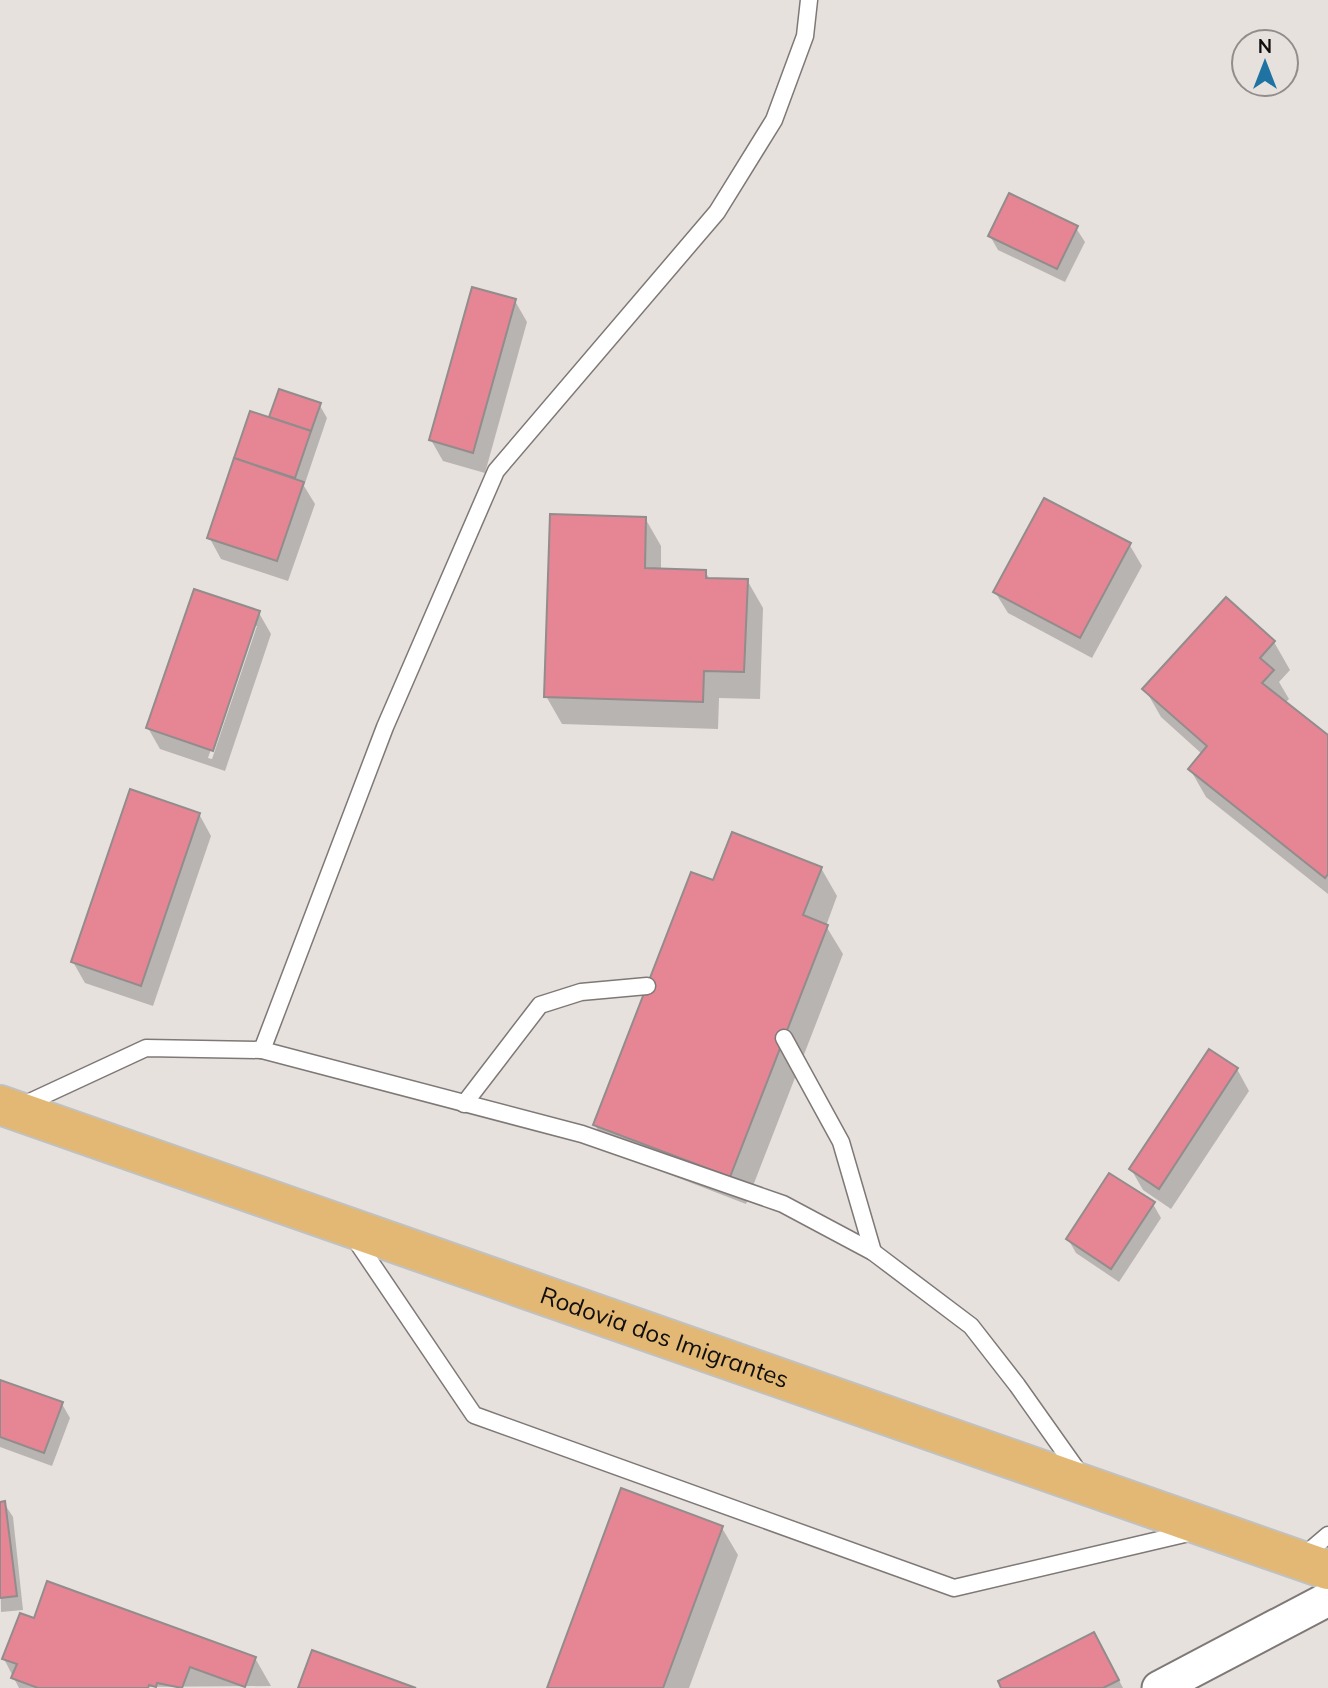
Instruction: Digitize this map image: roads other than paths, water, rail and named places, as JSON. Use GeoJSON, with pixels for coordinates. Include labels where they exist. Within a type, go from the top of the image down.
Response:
{"type":"FeatureCollection","features":[{"type":"Feature","properties":{"kind":"highway","name":"Rodovia dos Imigrantes"},"geometry":{"type":"LineString","coordinates":[[6,1108],[1314,1565]]}},
{"type":"Feature","properties":{"kind":"street"},"geometry":{"type":"LineString","coordinates":[[1159,1688],[1328,1599]]}},
{"type":"Feature","properties":{"kind":"lane"},"geometry":{"type":"LineString","coordinates":[[262,1050],[385,727],[496,471],[717,212],[774,120],[806,36],[809,0]]}},
{"type":"Feature","properties":{"kind":"lane"},"geometry":{"type":"LineString","coordinates":[[464,1104],[540,1005],[580,992],[647,986]]}},
{"type":"Feature","properties":{"kind":"lane"},"geometry":{"type":"LineString","coordinates":[[784,1038],[841,1142],[873,1252]]}},
{"type":"Feature","properties":{"kind":"lane"},"geometry":{"type":"LineString","coordinates":[[6,1108],[146,1048],[262,1050],[582,1134],[770,1200],[873,1252],[971,1326],[1017,1385],[1087,1485]]}},
{"type":"Feature","properties":{"kind":"lane"},"geometry":{"type":"LineString","coordinates":[[348,1228],[474,1415],[954,1588],[1211,1528]]}},
{"type":"Feature","properties":{"kind":"lane"},"geometry":{"type":"LineString","coordinates":[[1314,1565],[1328,1535]]}}]}
